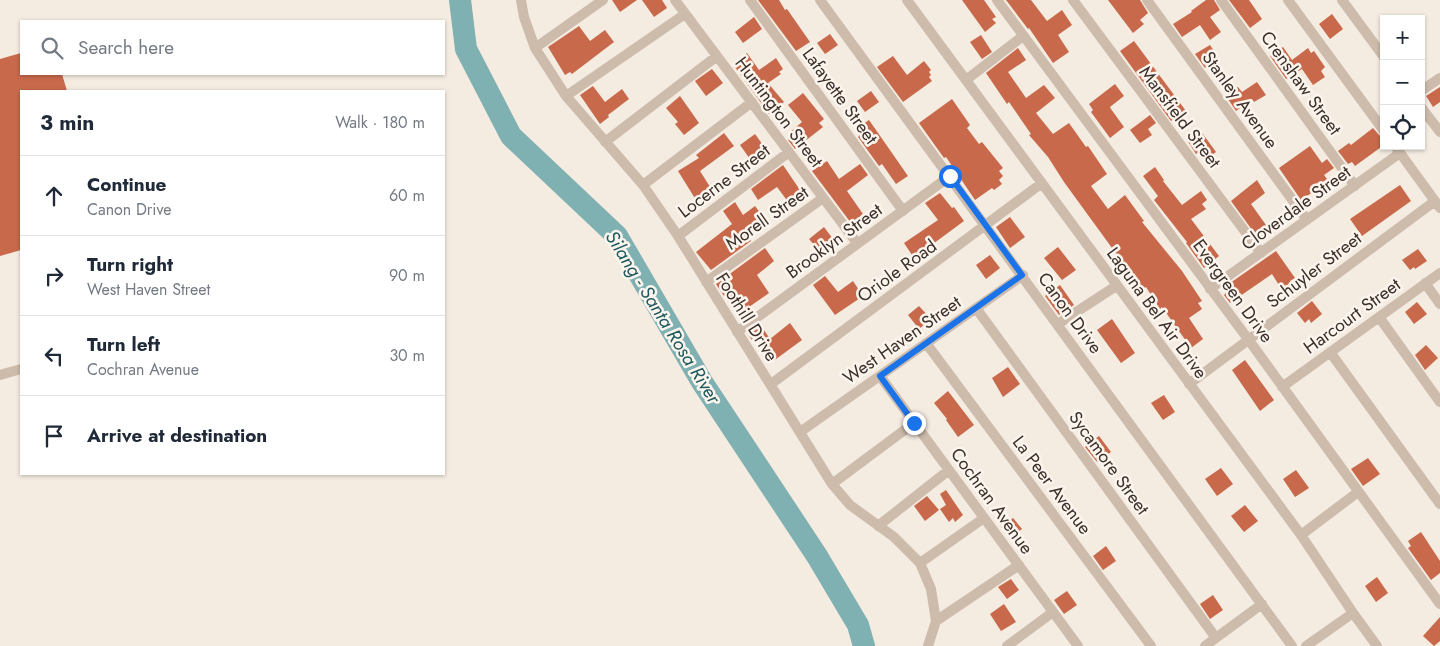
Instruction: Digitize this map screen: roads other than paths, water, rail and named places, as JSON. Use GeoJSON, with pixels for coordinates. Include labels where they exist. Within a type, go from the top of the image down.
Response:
{"type":"FeatureCollection","features":[{"type":"Feature","properties":{"kind":"street","name":"Foothill Drive"},"geometry":{"type":"LineString","coordinates":[[521,0],[524,17],[536,48],[566,96],[642,185],[678,236],[832,484],[850,505],[894,537],[920,563],[930,589],[936,621],[928,646]]}},
{"type":"Feature","properties":{"kind":"street"},"geometry":{"type":"LineString","coordinates":[[536,48],[603,0]]}},
{"type":"Feature","properties":{"kind":"street","name":"Huntington Street"},"geometry":{"type":"LineString","coordinates":[[675,0],[857,243]]}},
{"type":"Feature","properties":{"kind":"street","name":"Lafayette Street"},"geometry":{"type":"LineString","coordinates":[[750,0],[903,211]]}},
{"type":"Feature","properties":{"kind":"street","name":"Canon Drive"},"geometry":{"type":"LineString","coordinates":[[820,0],[1292,646]]}},
{"type":"Feature","properties":{"kind":"street","name":"Laguna Bel Air Drive"},"geometry":{"type":"LineString","coordinates":[[907,0],[1301,535],[1377,646]]}},
{"type":"Feature","properties":{"kind":"street","name":"Evergreen Drive"},"geometry":{"type":"LineString","coordinates":[[997,0],[1248,339],[1440,604]]}},
{"type":"Feature","properties":{"kind":"street","name":"Mansfield Street"},"geometry":{"type":"LineString","coordinates":[[1074,0],[1261,253]]}},
{"type":"Feature","properties":{"kind":"street","name":"Stanley Avenue"},"geometry":{"type":"LineString","coordinates":[[1147,0],[1307,220]]}},
{"type":"Feature","properties":{"kind":"street","name":"Crenshaw Street"},"geometry":{"type":"LineString","coordinates":[[1221,0],[1355,186]]}},
{"type":"Feature","properties":{"kind":"street"},"geometry":{"type":"LineString","coordinates":[[1288,0],[1380,126]]}},
{"type":"Feature","properties":{"kind":"street"},"geometry":{"type":"LineString","coordinates":[[1342,0],[1380,52]]}},
{"type":"Feature","properties":{"kind":"street"},"geometry":{"type":"LineString","coordinates":[[566,96],[685,14]]}},
{"type":"Feature","properties":{"kind":"street"},"geometry":{"type":"LineString","coordinates":[[966,80],[1023,36]]}},
{"type":"Feature","properties":{"kind":"street"},"geometry":{"type":"LineString","coordinates":[[605,142],[717,56]]}},
{"type":"Feature","properties":{"kind":"street"},"geometry":{"type":"LineString","coordinates":[[1425,88],[1440,78]]}},
{"type":"Feature","properties":{"kind":"street"},"geometry":{"type":"LineString","coordinates":[[642,185],[752,102]]}},
{"type":"Feature","properties":{"kind":"street"},"geometry":{"type":"LineString","coordinates":[[1425,112],[1440,132]]}},
{"type":"Feature","properties":{"kind":"street"},"geometry":{"type":"LineString","coordinates":[[1398,150],[1437,204]]}},
{"type":"Feature","properties":{"kind":"street","name":"Cloverdale Street"},"geometry":{"type":"LineString","coordinates":[[1210,288],[1355,186],[1398,150]]}},
{"type":"Feature","properties":{"kind":"street","name":"Locerne Street"},"geometry":{"type":"LineString","coordinates":[[678,236],[789,152]]}},
{"type":"Feature","properties":{"kind":"street","name":"Brooklyn Street"},"geometry":{"type":"LineString","coordinates":[[737,332],[950,176]]}},
{"type":"Feature","properties":{"kind":"street","name":"Oriole Road"},"geometry":{"type":"LineString","coordinates":[[771,384],[1042,183]]}},
{"type":"Feature","properties":{"kind":"street","name":"Morell Street"},"geometry":{"type":"LineString","coordinates":[[706,282],[823,198]]}},
{"type":"Feature","properties":{"kind":"street","name":"Schuyler Street"},"geometry":{"type":"LineString","coordinates":[[1189,384],[1248,339],[1437,204]]}},
{"type":"Feature","properties":{"kind":"street","name":"Harcourt Street"},"geometry":{"type":"LineString","coordinates":[[1282,387],[1440,272]]}},
{"type":"Feature","properties":{"kind":"street","name":"West Haven Street"},"geometry":{"type":"LineString","coordinates":[[800,432],[1022,275]]}},
{"type":"Feature","properties":{"kind":"street"},"geometry":{"type":"LineString","coordinates":[[1425,284],[1440,304]]}},
{"type":"Feature","properties":{"kind":"street"},"geometry":{"type":"LineString","coordinates":[[1058,324],[1116,286]]}},
{"type":"Feature","properties":{"kind":"street","name":"Sycamore Street"},"geometry":{"type":"LineString","coordinates":[[976,308],[1216,638]]}},
{"type":"Feature","properties":{"kind":"street"},"geometry":{"type":"LineString","coordinates":[[1379,317],[1440,402]]}},
{"type":"Feature","properties":{"kind":"street","name":"La Peer Avenue"},"geometry":{"type":"LineString","coordinates":[[926,343],[1151,646]]}},
{"type":"Feature","properties":{"kind":"street"},"geometry":{"type":"LineString","coordinates":[[1330,352],[1440,504]]}},
{"type":"Feature","properties":{"kind":"street"},"geometry":{"type":"LineString","coordinates":[[0,376],[20,369]]}},
{"type":"Feature","properties":{"kind":"street","name":"Cochran Avenue"},"geometry":{"type":"LineString","coordinates":[[880,376],[1078,646]]}},
{"type":"Feature","properties":{"kind":"street"},"geometry":{"type":"LineString","coordinates":[[832,484],[914,423]]}},
{"type":"Feature","properties":{"kind":"street"},"geometry":{"type":"LineString","coordinates":[[878,526],[949,470]]}},
{"type":"Feature","properties":{"kind":"street"},"geometry":{"type":"LineString","coordinates":[[1301,535],[1358,492]]}},
{"type":"Feature","properties":{"kind":"street"},"geometry":{"type":"LineString","coordinates":[[920,563],[984,518]]}},
{"type":"Feature","properties":{"kind":"street"},"geometry":{"type":"LineString","coordinates":[[936,621],[1019,565]]}},
{"type":"Feature","properties":{"kind":"street"},"geometry":{"type":"LineString","coordinates":[[1205,646],[1262,604]]}},
{"type":"Feature","properties":{"kind":"street"},"geometry":{"type":"LineString","coordinates":[[1007,646],[1053,612]]}},
{"type":"Feature","properties":{"kind":"street"},"geometry":{"type":"LineString","coordinates":[[1306,646],[1353,613]]}},
{"type":"Feature","properties":{"kind":"waterway","name":"Silang - Santa Rosa River"},"geometry":{"type":"LineString","coordinates":[[460,0],[466,49],[511,136],[617,236],[702,382],[817,556],[858,625],[864,646]]}}]}
